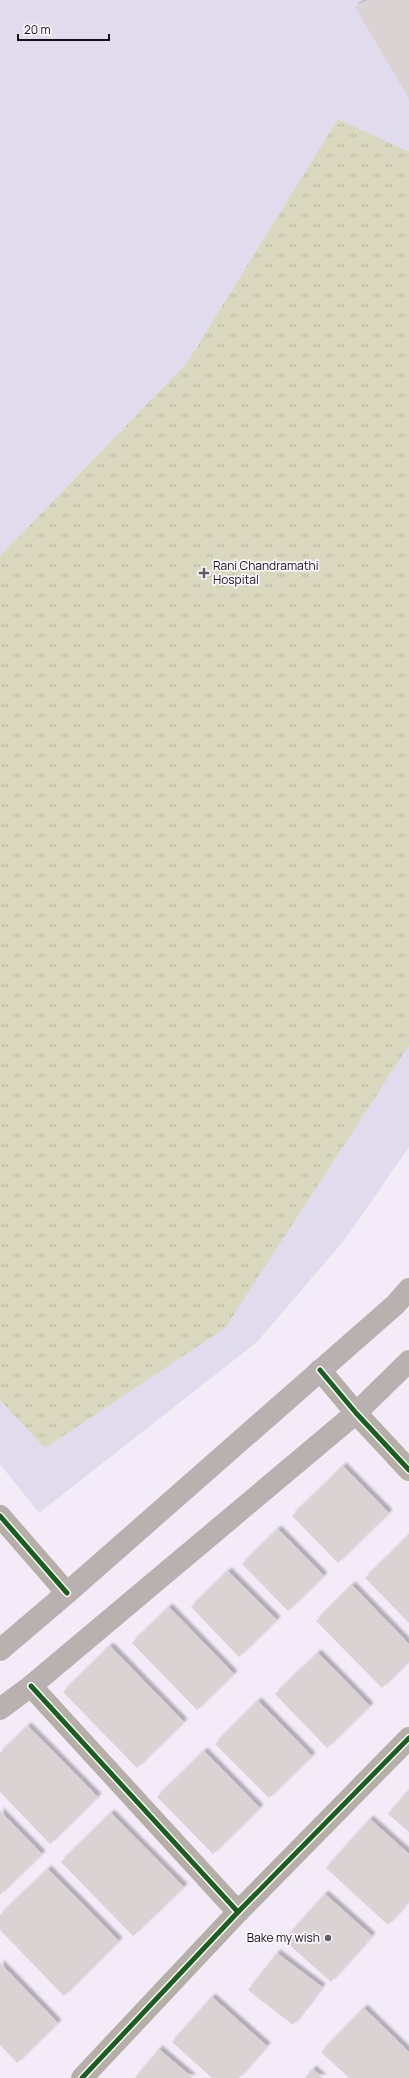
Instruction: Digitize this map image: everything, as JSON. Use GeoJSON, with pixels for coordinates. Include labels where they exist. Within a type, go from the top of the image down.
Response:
{"type":"FeatureCollection","features":[{"type":"Feature","properties":{"kind":"main road"},"geometry":{"type":"LineString","coordinates":[[0,1650],[396,1304],[409,1289]]}},
{"type":"Feature","properties":{"kind":"main road"},"geometry":{"type":"LineString","coordinates":[[0,1709],[30,1686],[356,1413],[409,1361]]}},
{"type":"Feature","properties":{"kind":"street"},"geometry":{"type":"LineString","coordinates":[[320,1370],[356,1413],[409,1470]]}},
{"type":"Feature","properties":{"kind":"street"},"geometry":{"type":"LineString","coordinates":[[0,1516],[67,1593]]}},
{"type":"Feature","properties":{"kind":"street"},"geometry":{"type":"LineString","coordinates":[[30,1686],[238,1912]]}},
{"type":"Feature","properties":{"kind":"street"},"geometry":{"type":"LineString","coordinates":[[82,2078],[238,1912],[409,1738]]}},
{"type":"Feature","properties":{"kind":"shaded area","name":"Rani Chandramathi Hospital"},"geometry":{"type":"Polygon","coordinates":[[[0,0],[409,0],[409,1147],[346,1238],[257,1342],[39,1513],[0,1464],[0,0]]]}},
{"type":"Feature","properties":{"kind":"green space","name":"Rani Chandramathi Hospital"},"geometry":{"type":"Polygon","coordinates":[[[338,119],[409,152],[409,1045],[225,1328],[45,1448],[0,1400],[0,556],[187,363],[338,119]]]}},
{"type":"Feature","properties":{"kind":"building"},"geometry":{"type":"Polygon","coordinates":[[[367,0],[409,0],[409,99],[355,7],[367,0]]]}},
{"type":"Feature","properties":{"kind":"building"},"geometry":{"type":"Polygon","coordinates":[[[343,1466],[389,1513],[338,1563],[292,1516],[343,1466]]]}},
{"type":"Feature","properties":{"kind":"building"},"geometry":{"type":"Polygon","coordinates":[[[278,1529],[324,1576],[288,1611],[242,1564],[278,1529]]]}},
{"type":"Feature","properties":{"kind":"building"},"geometry":{"type":"Polygon","coordinates":[[[408,1536],[409,1537],[409,1623],[365,1578],[408,1536]]]}},
{"type":"Feature","properties":{"kind":"building"},"geometry":{"type":"Polygon","coordinates":[[[228,1571],[277,1620],[239,1657],[191,1607],[228,1571]]]}},
{"type":"Feature","properties":{"kind":"building"},"geometry":{"type":"Polygon","coordinates":[[[352,1585],[409,1644],[409,1661],[382,1688],[316,1621],[352,1585]]]}},
{"type":"Feature","properties":{"kind":"building"},"geometry":{"type":"Polygon","coordinates":[[[169,1607],[234,1674],[197,1710],[132,1643],[169,1607]]]}},
{"type":"Feature","properties":{"kind":"building"},"geometry":{"type":"Polygon","coordinates":[[[110,1646],[184,1722],[137,1768],[63,1692],[110,1646]]]}},
{"type":"Feature","properties":{"kind":"building"},"geometry":{"type":"Polygon","coordinates":[[[318,1653],[370,1706],[327,1748],[275,1694],[318,1653]]]}},
{"type":"Feature","properties":{"kind":"building"},"geometry":{"type":"Polygon","coordinates":[[[258,1701],[312,1756],[269,1798],[215,1744],[258,1701]]]}},
{"type":"Feature","properties":{"kind":"building"},"geometry":{"type":"Polygon","coordinates":[[[28,1726],[98,1797],[50,1844],[0,1792],[0,1753],[28,1726]]]}},
{"type":"Feature","properties":{"kind":"building"},"geometry":{"type":"Polygon","coordinates":[[[204,1751],[260,1808],[213,1854],[157,1797],[204,1751]]]}},
{"type":"Feature","properties":{"kind":"building"},"geometry":{"type":"Polygon","coordinates":[[[409,1790],[409,1832],[388,1814],[409,1790]]]}},
{"type":"Feature","properties":{"kind":"building"},"geometry":{"type":"Polygon","coordinates":[[[0,1811],[42,1854],[0,1895],[0,1811]]]}},
{"type":"Feature","properties":{"kind":"building"},"geometry":{"type":"Polygon","coordinates":[[[111,1813],[184,1887],[133,1936],[61,1862],[111,1813]]]}},
{"type":"Feature","properties":{"kind":"building"},"geometry":{"type":"Polygon","coordinates":[[[370,1819],[409,1854],[409,1901],[388,1925],[326,1868],[370,1819]]]}},
{"type":"Feature","properties":{"kind":"building"},"geometry":{"type":"Polygon","coordinates":[[[48,1869],[119,1941],[64,1996],[0,1930],[0,1915],[48,1869]]]}},
{"type":"Feature","properties":{"kind":"building","name":"Bake my wish"},"geometry":{"type":"Polygon","coordinates":[[[325,1894],[372,1936],[331,1982],[284,1940],[325,1894]]]}},
{"type":"Feature","properties":{"kind":"building"},"geometry":{"type":"Polygon","coordinates":[[[277,1953],[322,1987],[293,2025],[248,1990],[277,1953]]]}},
{"type":"Feature","properties":{"kind":"building"},"geometry":{"type":"Polygon","coordinates":[[[0,1963],[58,2023],[17,2063],[0,2045],[0,1963]]]}},
{"type":"Feature","properties":{"kind":"building"},"geometry":{"type":"Polygon","coordinates":[[[212,1997],[267,2046],[239,2078],[212,2078],[172,2042],[212,1997]]]}},
{"type":"Feature","properties":{"kind":"building"},"geometry":{"type":"Polygon","coordinates":[[[364,2008],[409,2052],[409,2078],[349,2078],[321,2052],[364,2008]]]}},
{"type":"Feature","properties":{"kind":"building"},"geometry":{"type":"Polygon","coordinates":[[[159,2049],[193,2078],[135,2078],[159,2049]]]}},
{"type":"Feature","properties":{"kind":"building"},"geometry":{"type":"Polygon","coordinates":[[[313,2069],[323,2078],[305,2078],[313,2069]]]}},
{"type":"Feature","properties":{"kind":"cycle path"},"geometry":{"type":"LineString","coordinates":[[320,1370],[356,1413],[409,1470]]}},
{"type":"Feature","properties":{"kind":"cycle path"},"geometry":{"type":"LineString","coordinates":[[0,1516],[67,1593]]}},
{"type":"Feature","properties":{"kind":"cycle path"},"geometry":{"type":"LineString","coordinates":[[31,1686],[238,1912]]}},
{"type":"Feature","properties":{"kind":"cycle path"},"geometry":{"type":"LineString","coordinates":[[82,2078],[238,1912],[409,1738]]}},
{"type":"Feature","properties":{"kind":"place","name":"Rani Chandramathi Hospital"},"geometry":{"type":"Point","coordinates":[204,573]}},
{"type":"Feature","properties":{"kind":"place","name":"Bake my wish"},"geometry":{"type":"Point","coordinates":[328,1938]}}]}
